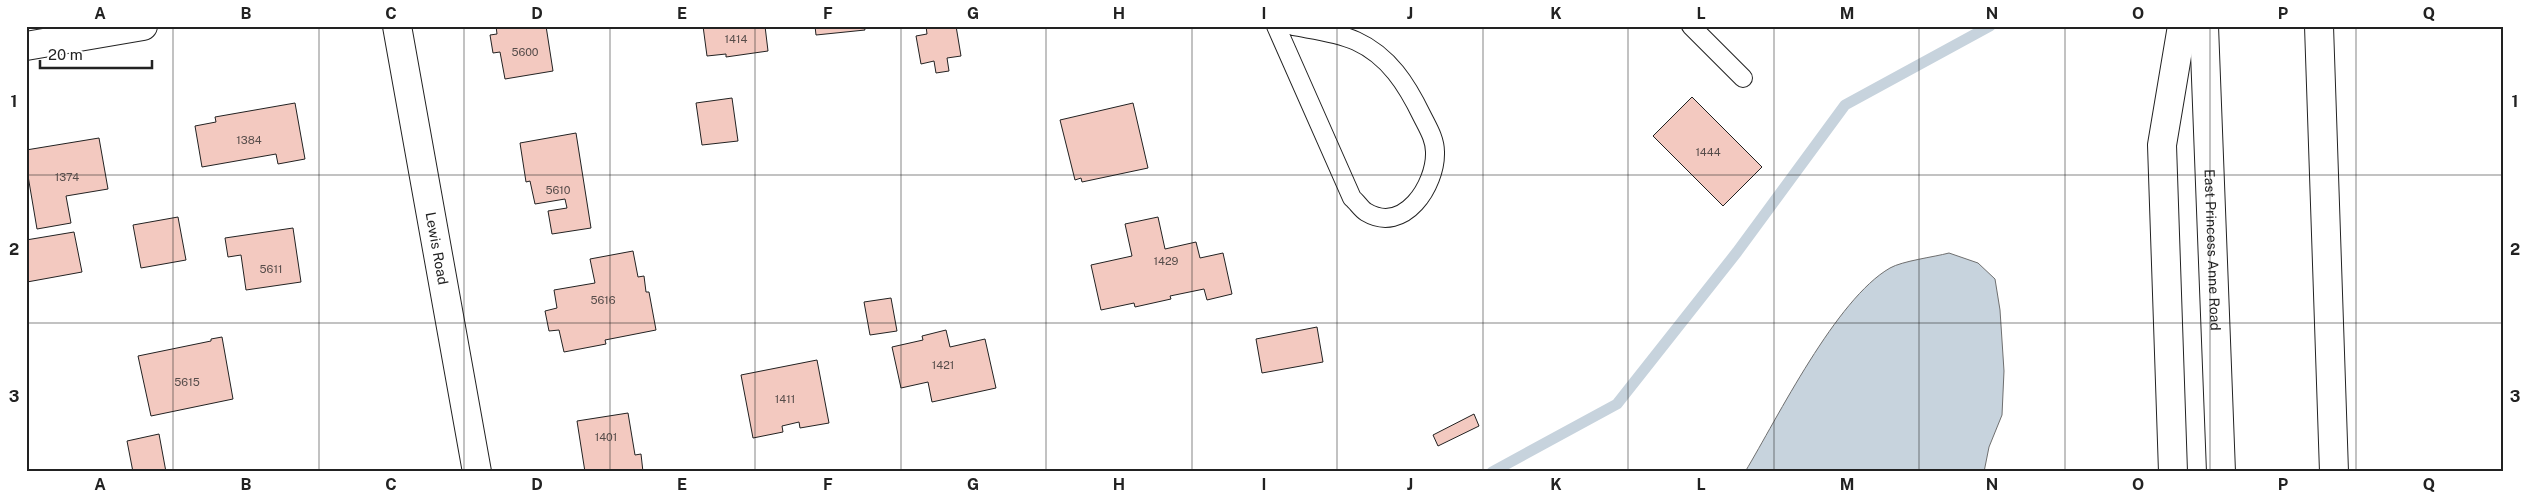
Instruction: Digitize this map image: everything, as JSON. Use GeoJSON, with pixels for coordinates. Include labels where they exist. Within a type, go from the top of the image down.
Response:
{"type":"FeatureCollection","features":[{"type":"Feature","properties":{"kind":"main road"},"geometry":{"type":"LineString","coordinates":[[26,46],[143,26]]}},
{"type":"Feature","properties":{"kind":"main road","name":"Lewis Road"},"geometry":{"type":"LineString","coordinates":[[397,26],[477,472]]}},
{"type":"Feature","properties":{"kind":"main road"},"geometry":{"type":"LineString","coordinates":[[2173,472],[2162,145],[2182,26]]}},
{"type":"Feature","properties":{"kind":"main road","name":"East Princess Anne Road"},"geometry":{"type":"LineString","coordinates":[[2204,26],[2221,472]]}},
{"type":"Feature","properties":{"kind":"main road"},"geometry":{"type":"LineString","coordinates":[[2319,26],[2334,472]]}},
{"type":"Feature","properties":{"kind":"lane"},"geometry":{"type":"LineString","coordinates":[[1276,26],[1352,198],[1366,212],[1384,217],[1403,214],[1418,202],[1430,180],[1435,152],[1432,137],[1407,85],[1386,60],[1358,42],[1339,34],[1293,26]]}},
{"type":"Feature","properties":{"kind":"lane"},"geometry":{"type":"LineString","coordinates":[[1691,26],[1743,78]]}},
{"type":"Feature","properties":{"kind":"shaded area"},"geometry":{"type":"Polygon","coordinates":[[[1949,253],[1978,263],[1995,279],[2000,310],[2004,371],[2002,415],[1989,447],[1984,472],[1745,472],[1791,391],[1849,305],[1870,283],[1890,268],[1910,261],[1949,253]]]}},
{"type":"Feature","properties":{"kind":"building"},"geometry":{"type":"Polygon","coordinates":[[[496,26],[546,26],[553,71],[505,79],[500,52],[493,53],[490,35],[497,34],[496,26]]]}},
{"type":"Feature","properties":{"kind":"building"},"geometry":{"type":"Polygon","coordinates":[[[703,26],[765,26],[768,51],[726,57],[726,54],[707,56],[703,26]]]}},
{"type":"Feature","properties":{"kind":"building"},"geometry":{"type":"Polygon","coordinates":[[[815,26],[864,26],[865,30],[816,35],[815,26]]]}},
{"type":"Feature","properties":{"kind":"building"},"geometry":{"type":"Polygon","coordinates":[[[926,26],[956,26],[961,56],[947,58],[949,71],[936,73],[934,61],[921,64],[916,36],[927,34],[926,26]]]}},
{"type":"Feature","properties":{"kind":"building"},"geometry":{"type":"Polygon","coordinates":[[[1692,97],[1762,167],[1723,206],[1653,136],[1692,97]]]}},
{"type":"Feature","properties":{"kind":"building"},"geometry":{"type":"Polygon","coordinates":[[[732,98],[738,141],[702,145],[696,103],[732,98]]]}},
{"type":"Feature","properties":{"kind":"building"},"geometry":{"type":"Polygon","coordinates":[[[295,103],[305,159],[278,164],[276,154],[202,167],[195,126],[216,122],[215,117],[295,103]]]}},
{"type":"Feature","properties":{"kind":"building"},"geometry":{"type":"Polygon","coordinates":[[[1133,103],[1148,168],[1082,182],[1081,178],[1075,180],[1060,120],[1133,103]]]}},
{"type":"Feature","properties":{"kind":"building"},"geometry":{"type":"Polygon","coordinates":[[[576,133],[591,228],[552,234],[548,211],[567,208],[565,199],[535,204],[530,181],[526,182],[520,143],[576,133]]]}},
{"type":"Feature","properties":{"kind":"building"},"geometry":{"type":"Polygon","coordinates":[[[99,138],[108,189],[66,196],[71,223],[37,229],[26,164],[26,150],[99,138]]]}},
{"type":"Feature","properties":{"kind":"building"},"geometry":{"type":"Polygon","coordinates":[[[178,217],[186,260],[141,268],[133,225],[178,217]]]}},
{"type":"Feature","properties":{"kind":"building"},"geometry":{"type":"Polygon","coordinates":[[[1158,217],[1165,249],[1196,242],[1200,258],[1223,253],[1232,294],[1207,300],[1204,289],[1170,296],[1171,299],[1135,307],[1134,303],[1101,310],[1091,265],[1132,256],[1125,224],[1158,217]]]}},
{"type":"Feature","properties":{"kind":"building"},"geometry":{"type":"Polygon","coordinates":[[[293,228],[301,282],[246,290],[241,255],[228,257],[225,238],[293,228]]]}},
{"type":"Feature","properties":{"kind":"building"},"geometry":{"type":"Polygon","coordinates":[[[74,232],[82,272],[27,282],[26,240],[74,232]]]}},
{"type":"Feature","properties":{"kind":"building"},"geometry":{"type":"Polygon","coordinates":[[[633,251],[638,277],[644,276],[646,292],[649,292],[656,330],[605,340],[606,344],[564,352],[559,330],[549,331],[545,311],[557,308],[554,290],[595,283],[590,259],[633,251]]]}},
{"type":"Feature","properties":{"kind":"building"},"geometry":{"type":"Polygon","coordinates":[[[891,298],[897,331],[870,335],[864,302],[891,298]]]}},
{"type":"Feature","properties":{"kind":"building"},"geometry":{"type":"Polygon","coordinates":[[[1317,327],[1323,362],[1262,373],[1256,339],[1317,327]]]}},
{"type":"Feature","properties":{"kind":"building"},"geometry":{"type":"Polygon","coordinates":[[[946,330],[950,347],[985,339],[996,388],[932,402],[928,382],[901,388],[892,347],[923,340],[922,336],[946,330]]]}},
{"type":"Feature","properties":{"kind":"building"},"geometry":{"type":"Polygon","coordinates":[[[222,337],[233,399],[151,416],[138,356],[222,337]]]}},
{"type":"Feature","properties":{"kind":"building"},"geometry":{"type":"Polygon","coordinates":[[[817,360],[829,423],[800,428],[799,422],[782,426],[783,432],[753,438],[741,375],[817,360]]]}},
{"type":"Feature","properties":{"kind":"building"},"geometry":{"type":"Polygon","coordinates":[[[628,413],[635,455],[641,454],[643,472],[585,472],[577,421],[628,413]]]}},
{"type":"Feature","properties":{"kind":"building"},"geometry":{"type":"Polygon","coordinates":[[[1474,414],[1479,426],[1438,446],[1433,435],[1474,414]]]}},
{"type":"Feature","properties":{"kind":"building"},"geometry":{"type":"Polygon","coordinates":[[[159,434],[166,472],[133,472],[127,441],[159,434]]]}},
{"type":"Feature","properties":{"kind":"waterway"},"geometry":{"type":"LineString","coordinates":[[1492,472],[1617,404],[1737,252],[1845,105],[1990,26]]}}]}
